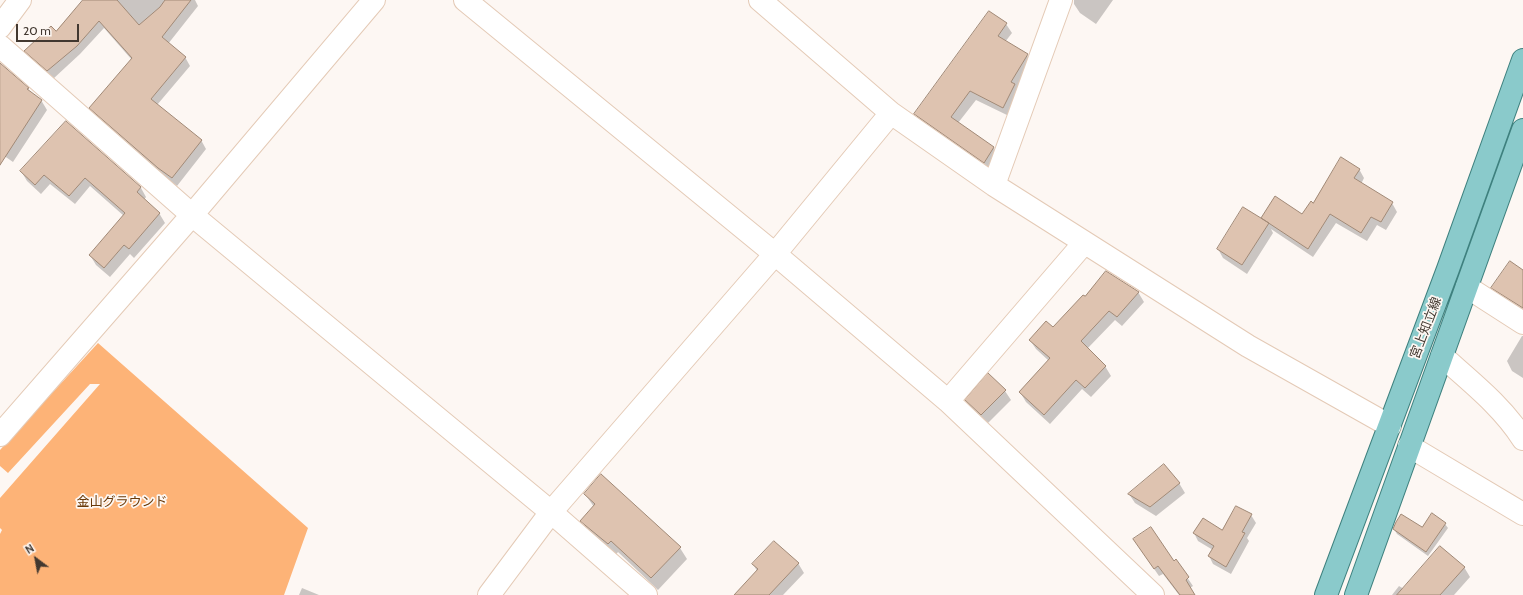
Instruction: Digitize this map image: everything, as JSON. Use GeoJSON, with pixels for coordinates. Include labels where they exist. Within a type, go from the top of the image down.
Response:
{"type":"FeatureCollection","features":[{"type":"Feature","properties":{"kind":"main road","name":"宮上知立線"},"geometry":{"type":"LineString","coordinates":[[1326,595],[1390,426],[1523,60]]}},
{"type":"Feature","properties":{"kind":"main road","name":"宮上知立線"},"geometry":{"type":"LineString","coordinates":[[1356,595],[1523,130]]}},
{"type":"Feature","properties":{"kind":"street"},"geometry":{"type":"LineString","coordinates":[[0,27],[20,0]]}},
{"type":"Feature","properties":{"kind":"street"},"geometry":{"type":"LineString","coordinates":[[0,435],[192,215],[374,0]]}},
{"type":"Feature","properties":{"kind":"street"},"geometry":{"type":"LineString","coordinates":[[465,0],[775,254],[948,401],[1153,595]]}},
{"type":"Feature","properties":{"kind":"street"},"geometry":{"type":"LineString","coordinates":[[760,0],[891,113],[994,186],[1248,346],[1390,426]]}},
{"type":"Feature","properties":{"kind":"street"},"geometry":{"type":"LineString","coordinates":[[994,186],[1060,0]]}},
{"type":"Feature","properties":{"kind":"street"},"geometry":{"type":"LineString","coordinates":[[0,46],[192,215],[551,512],[646,595]]}},
{"type":"Feature","properties":{"kind":"street"},"geometry":{"type":"LineString","coordinates":[[489,595],[551,512],[775,254],[891,113]]}},
{"type":"Feature","properties":{"kind":"street"},"geometry":{"type":"LineString","coordinates":[[948,401],[1084,243]]}},
{"type":"Feature","properties":{"kind":"street"},"geometry":{"type":"LineString","coordinates":[[1467,287],[1523,323]]}},
{"type":"Feature","properties":{"kind":"street"},"geometry":{"type":"LineString","coordinates":[[1442,356],[1493,401],[1516,427],[1523,439]]}},
{"type":"Feature","properties":{"kind":"street"},"geometry":{"type":"LineString","coordinates":[[1409,446],[1523,514]]}},
{"type":"Feature","properties":{"kind":"green space","name":"金山グラウンド"},"geometry":{"type":"Polygon","coordinates":[[[98,343],[308,528],[284,595],[0,595],[0,534],[2,530],[0,528],[0,498],[100,384],[90,384],[8,473],[0,466],[0,450],[98,343]]]}},
{"type":"Feature","properties":{"kind":"building"},"geometry":{"type":"Polygon","coordinates":[[[83,0],[117,0],[139,25],[160,7],[165,0],[191,0],[162,37],[186,57],[151,99],[202,140],[172,178],[158,168],[89,108],[132,58],[99,21],[77,46],[47,71],[24,51],[51,26],[56,31],[83,0]]]}},
{"type":"Feature","properties":{"kind":"building"},"geometry":{"type":"Polygon","coordinates":[[[989,11],[1007,23],[998,36],[1028,54],[1011,82],[1015,84],[1003,108],[970,91],[951,117],[994,147],[984,163],[914,114],[989,11]]]}},
{"type":"Feature","properties":{"kind":"building"},"geometry":{"type":"Polygon","coordinates":[[[0,63],[29,88],[27,89],[42,100],[0,165],[0,63]]]}},
{"type":"Feature","properties":{"kind":"building"},"geometry":{"type":"Polygon","coordinates":[[[66,121],[141,187],[137,192],[160,213],[129,249],[124,245],[104,268],[89,255],[125,213],[85,178],[69,196],[44,175],[35,185],[20,171],[66,121]]]}},
{"type":"Feature","properties":{"kind":"building"},"geometry":{"type":"Polygon","coordinates":[[[1341,157],[1360,169],[1354,178],[1393,202],[1381,222],[1371,217],[1361,233],[1330,214],[1308,249],[1261,218],[1275,196],[1302,214],[1311,201],[1313,203],[1341,157]]]}},
{"type":"Feature","properties":{"kind":"building"},"geometry":{"type":"Polygon","coordinates":[[[1243,207],[1269,223],[1242,265],[1217,249],[1243,207]]]}},
{"type":"Feature","properties":{"kind":"building"},"geometry":{"type":"Polygon","coordinates":[[[1510,261],[1523,270],[1523,308],[1491,288],[1510,261]]]}},
{"type":"Feature","properties":{"kind":"building"},"geometry":{"type":"Polygon","coordinates":[[[1106,271],[1139,292],[1117,317],[1109,311],[1081,341],[1106,366],[1085,388],[1076,380],[1044,415],[1019,392],[1050,358],[1029,340],[1046,321],[1053,327],[1083,295],[1085,296],[1106,271]]]}},
{"type":"Feature","properties":{"kind":"building"},"geometry":{"type":"Polygon","coordinates":[[[988,373],[1006,390],[981,415],[965,400],[988,373]]]}},
{"type":"Feature","properties":{"kind":"building"},"geometry":{"type":"Polygon","coordinates":[[[1164,464],[1180,483],[1150,507],[1128,494],[1164,464]]]}},
{"type":"Feature","properties":{"kind":"building"},"geometry":{"type":"Polygon","coordinates":[[[601,474],[681,547],[651,578],[611,541],[608,544],[580,521],[595,504],[584,494],[601,474]]]}},
{"type":"Feature","properties":{"kind":"building"},"geometry":{"type":"Polygon","coordinates":[[[1236,506],[1252,514],[1242,532],[1245,533],[1226,567],[1208,556],[1214,546],[1193,533],[1203,518],[1222,530],[1236,506]]]}},
{"type":"Feature","properties":{"kind":"building"},"geometry":{"type":"Polygon","coordinates":[[[1432,513],[1446,523],[1426,552],[1393,529],[1401,514],[1422,527],[1432,513]]]}},
{"type":"Feature","properties":{"kind":"building"},"geometry":{"type":"Polygon","coordinates":[[[1151,527],[1174,561],[1176,559],[1189,577],[1186,580],[1195,595],[1180,595],[1158,566],[1154,569],[1133,539],[1151,527]]]}},
{"type":"Feature","properties":{"kind":"building"},"geometry":{"type":"Polygon","coordinates":[[[774,541],[799,563],[769,595],[734,595],[758,569],[752,564],[774,541]]]}},
{"type":"Feature","properties":{"kind":"building"},"geometry":{"type":"Polygon","coordinates":[[[1440,546],[1465,567],[1440,595],[1397,595],[1440,546]]]}}]}
